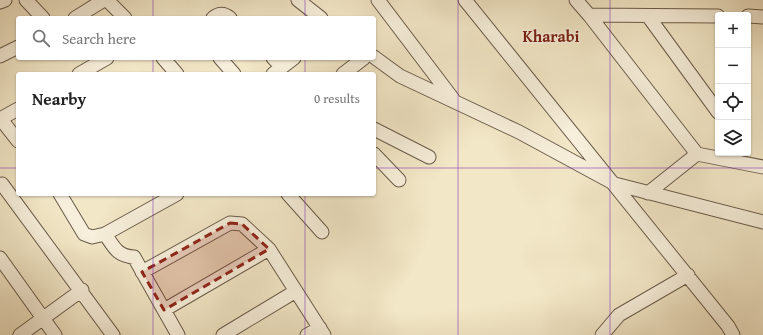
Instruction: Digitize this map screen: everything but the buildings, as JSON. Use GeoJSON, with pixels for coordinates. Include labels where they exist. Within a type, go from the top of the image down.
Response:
{"type":"FeatureCollection","features":[{"type":"Feature","properties":{"kind":"street"},"geometry":{"type":"LineString","coordinates":[[0,2],[5,0]]}},
{"type":"Feature","properties":{"kind":"street"},"geometry":{"type":"LineString","coordinates":[[26,0],[41,16]]}},
{"type":"Feature","properties":{"kind":"street"},"geometry":{"type":"LineString","coordinates":[[78,16],[106,0],[123,16]]}},
{"type":"Feature","properties":{"kind":"street"},"geometry":{"type":"LineString","coordinates":[[298,0],[318,16]]}},
{"type":"Feature","properties":{"kind":"street"},"geometry":{"type":"LineString","coordinates":[[378,0],[454,101]]}},
{"type":"Feature","properties":{"kind":"street"},"geometry":{"type":"LineString","coordinates":[[465,0],[615,184],[728,326],[733,335]]}},
{"type":"Feature","properties":{"kind":"street"},"geometry":{"type":"LineString","coordinates":[[576,0],[589,14],[698,154]]}},
{"type":"Feature","properties":{"kind":"street"},"geometry":{"type":"LineString","coordinates":[[216,16],[218,14],[224,14],[227,16]]}},
{"type":"Feature","properties":{"kind":"street"},"geometry":{"type":"LineString","coordinates":[[589,14],[715,16]]}},
{"type":"Feature","properties":{"kind":"street"},"geometry":{"type":"LineString","coordinates":[[648,16],[715,108]]}},
{"type":"Feature","properties":{"kind":"street"},"geometry":{"type":"LineString","coordinates":[[751,16],[763,17]]}},
{"type":"Feature","properties":{"kind":"street"},"geometry":{"type":"LineString","coordinates":[[0,56],[16,48]]}},
{"type":"Feature","properties":{"kind":"street"},"geometry":{"type":"LineString","coordinates":[[376,58],[400,76],[519,132],[615,184],[763,222]]}},
{"type":"Feature","properties":{"kind":"street"},"geometry":{"type":"LineString","coordinates":[[82,72],[104,60]]}},
{"type":"Feature","properties":{"kind":"street"},"geometry":{"type":"LineString","coordinates":[[165,60],[175,72]]}},
{"type":"Feature","properties":{"kind":"street"},"geometry":{"type":"LineString","coordinates":[[222,60],[232,72]]}},
{"type":"Feature","properties":{"kind":"street"},"geometry":{"type":"LineString","coordinates":[[274,60],[278,70],[291,60]]}},
{"type":"Feature","properties":{"kind":"street"},"geometry":{"type":"LineString","coordinates":[[346,72],[361,60]]}},
{"type":"Feature","properties":{"kind":"street"},"geometry":{"type":"LineString","coordinates":[[16,110],[0,119],[16,139]]}},
{"type":"Feature","properties":{"kind":"street"},"geometry":{"type":"LineString","coordinates":[[376,130],[429,157]]}},
{"type":"Feature","properties":{"kind":"street"},"geometry":{"type":"LineString","coordinates":[[648,192],[698,154],[745,158],[763,167]]}},
{"type":"Feature","properties":{"kind":"street"},"geometry":{"type":"LineString","coordinates":[[376,156],[399,180]]}},
{"type":"Feature","properties":{"kind":"street"},"geometry":{"type":"LineString","coordinates":[[2,184],[82,290],[113,335]]}},
{"type":"Feature","properties":{"kind":"street"},"geometry":{"type":"LineString","coordinates":[[61,196],[84,234],[92,238],[105,234],[173,196]]}},
{"type":"Feature","properties":{"kind":"street"},"geometry":{"type":"LineString","coordinates":[[290,196],[322,232]]}},
{"type":"Feature","properties":{"kind":"street"},"geometry":{"type":"LineString","coordinates":[[142,272],[230,223],[242,224],[269,249],[322,331],[307,335]]}},
{"type":"Feature","properties":{"kind":"street"},"geometry":{"type":"LineString","coordinates":[[105,234],[116,251],[124,256],[134,257],[178,335]]}},
{"type":"Feature","properties":{"kind":"street"},"geometry":{"type":"LineString","coordinates":[[164,310],[269,249]]}},
{"type":"Feature","properties":{"kind":"street"},"geometry":{"type":"LineString","coordinates":[[0,258],[55,335]]}},
{"type":"Feature","properties":{"kind":"street"},"geometry":{"type":"LineString","coordinates":[[602,335],[620,315],[688,276]]}},
{"type":"Feature","properties":{"kind":"street"},"geometry":{"type":"LineString","coordinates":[[20,335],[82,290]]}},
{"type":"Feature","properties":{"kind":"street"},"geometry":{"type":"LineString","coordinates":[[223,335],[296,291]]}},
{"type":"Feature","properties":{"kind":"highlighted area"},"geometry":{"type":"Polygon","coordinates":[[[230,223],[242,224],[269,249],[164,310],[142,272],[230,223]]]}},
{"type":"Feature","properties":{"kind":"district","name":"Kharabi"},"geometry":{"type":"Point","coordinates":[551,36]}}]}
